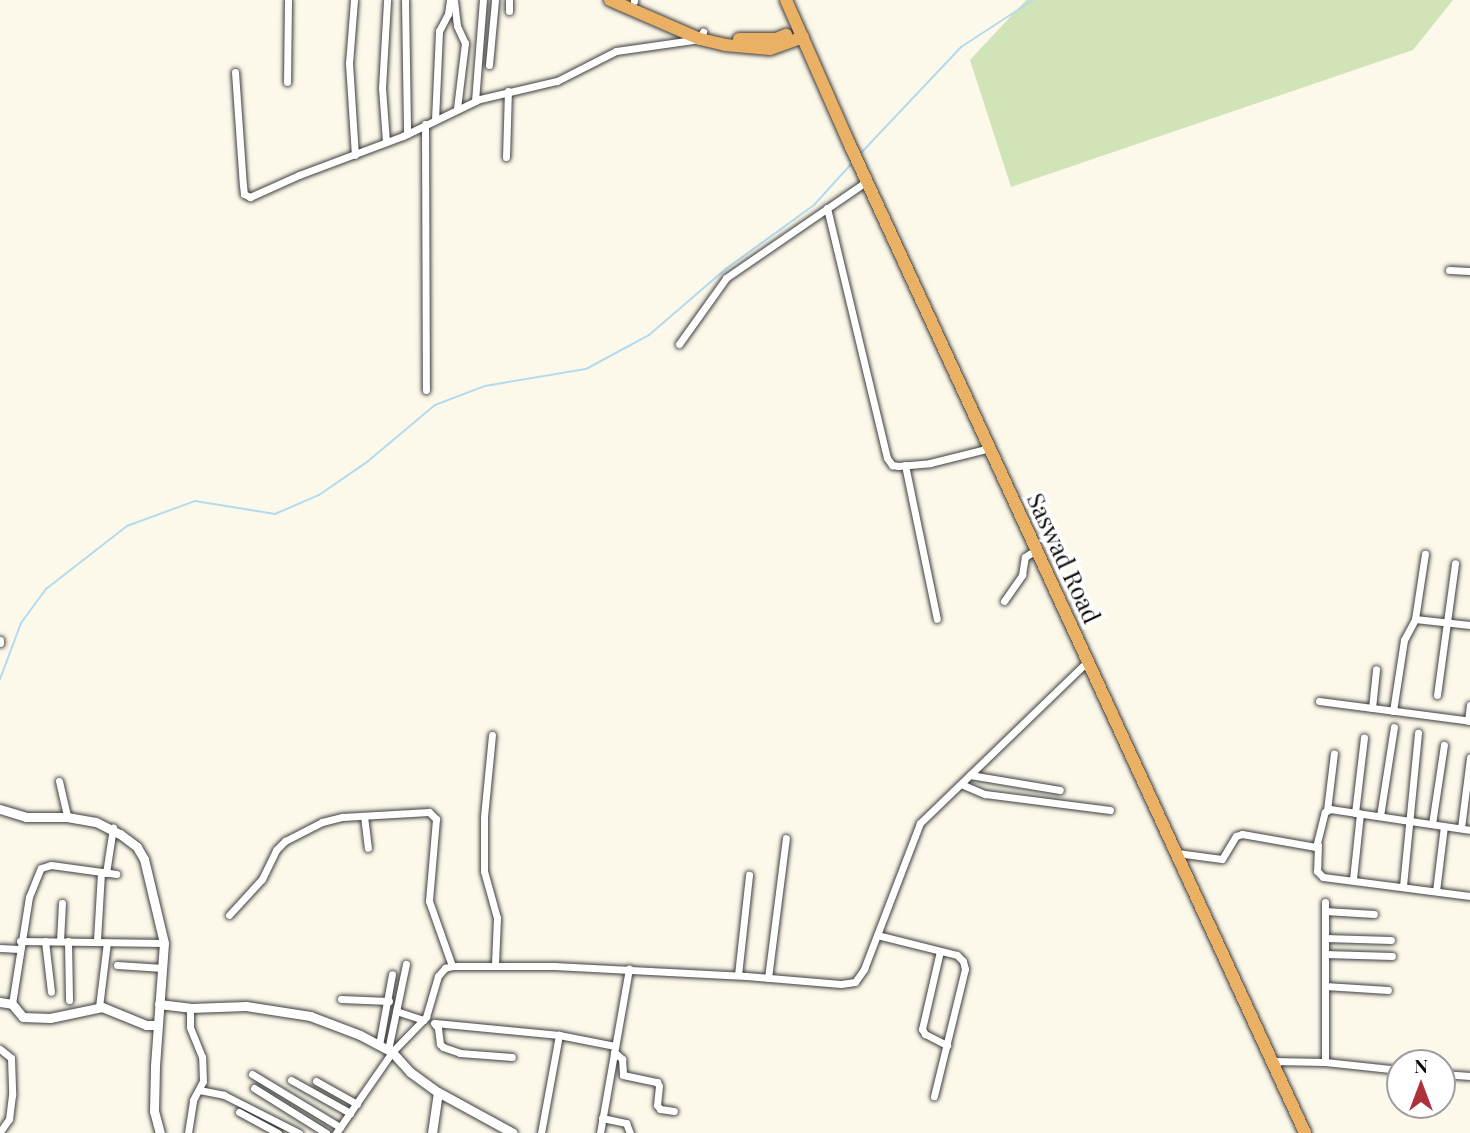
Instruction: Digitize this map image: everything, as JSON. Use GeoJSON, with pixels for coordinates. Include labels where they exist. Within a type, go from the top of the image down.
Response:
{"type":"FeatureCollection","features":[{"type":"Feature","properties":{"kind":"highway"},"geometry":{"type":"LineString","coordinates":[[610,0],[725,45],[771,49],[801,34]]}},
{"type":"Feature","properties":{"kind":"highway"},"geometry":{"type":"LineString","coordinates":[[634,0],[701,36]]}},
{"type":"Feature","properties":{"kind":"highway","name":"Saswad Road"},"geometry":{"type":"LineString","coordinates":[[786,0],[850,145],[1305,1133]]}},
{"type":"Feature","properties":{"kind":"street"},"geometry":{"type":"LineString","coordinates":[[287,82],[288,0]]}},
{"type":"Feature","properties":{"kind":"street"},"geometry":{"type":"LineString","coordinates":[[354,0],[349,63],[355,155]]}},
{"type":"Feature","properties":{"kind":"street"},"geometry":{"type":"LineString","coordinates":[[386,142],[382,88],[387,0]]}},
{"type":"Feature","properties":{"kind":"street"},"geometry":{"type":"LineString","coordinates":[[405,0],[407,134]]}},
{"type":"Feature","properties":{"kind":"street"},"geometry":{"type":"LineString","coordinates":[[452,0],[457,26],[465,43],[457,108]]}},
{"type":"Feature","properties":{"kind":"street"},"geometry":{"type":"LineString","coordinates":[[435,120],[439,31],[452,0]]}},
{"type":"Feature","properties":{"kind":"street"},"geometry":{"type":"LineString","coordinates":[[475,101],[483,0]]}},
{"type":"Feature","properties":{"kind":"street"},"geometry":{"type":"LineString","coordinates":[[489,65],[495,0]]}},
{"type":"Feature","properties":{"kind":"street"},"geometry":{"type":"LineString","coordinates":[[509,0],[509,11]]}},
{"type":"Feature","properties":{"kind":"street"},"geometry":{"type":"LineString","coordinates":[[235,72],[244,194],[254,196],[299,174],[407,134],[475,101],[557,81],[616,51],[701,36]]}},
{"type":"Feature","properties":{"kind":"street"},"geometry":{"type":"LineString","coordinates":[[506,157],[508,91]]}},
{"type":"Feature","properties":{"kind":"street"},"geometry":{"type":"LineString","coordinates":[[425,124],[426,390]]}},
{"type":"Feature","properties":{"kind":"street"},"geometry":{"type":"LineString","coordinates":[[679,344],[726,278],[867,181]]}},
{"type":"Feature","properties":{"kind":"street"},"geometry":{"type":"LineString","coordinates":[[827,208],[887,458],[892,465],[905,465],[953,459],[990,448]]}},
{"type":"Feature","properties":{"kind":"street"},"geometry":{"type":"LineString","coordinates":[[1450,270],[1470,271]]}},
{"type":"Feature","properties":{"kind":"street"},"geometry":{"type":"LineString","coordinates":[[905,465],[937,619]]}},
{"type":"Feature","properties":{"kind":"street"},"geometry":{"type":"LineString","coordinates":[[1004,601],[1022,575],[1025,557],[1037,550]]}},
{"type":"Feature","properties":{"kind":"street"},"geometry":{"type":"LineString","coordinates":[[1393,711],[1404,640],[1415,619],[1425,554]]}},
{"type":"Feature","properties":{"kind":"street"},"geometry":{"type":"LineString","coordinates":[[1437,695],[1455,563]]}},
{"type":"Feature","properties":{"kind":"street"},"geometry":{"type":"LineString","coordinates":[[1415,619],[1470,625]]}},
{"type":"Feature","properties":{"kind":"street"},"geometry":{"type":"LineString","coordinates":[[386,1049],[425,1019],[438,976],[445,968],[452,966],[495,964],[629,969],[841,984],[855,982],[864,969],[920,823],[1088,660]]}},
{"type":"Feature","properties":{"kind":"street"},"geometry":{"type":"LineString","coordinates":[[1372,708],[1376,669]]}},
{"type":"Feature","properties":{"kind":"street"},"geometry":{"type":"LineString","coordinates":[[1319,702],[1469,721],[1470,705]]}},
{"type":"Feature","properties":{"kind":"street"},"geometry":{"type":"LineString","coordinates":[[1380,816],[1394,727]]}},
{"type":"Feature","properties":{"kind":"street"},"geometry":{"type":"LineString","coordinates":[[1403,886],[1418,733]]}},
{"type":"Feature","properties":{"kind":"street"},"geometry":{"type":"LineString","coordinates":[[492,735],[484,817],[484,871],[497,918],[495,964]]}},
{"type":"Feature","properties":{"kind":"street"},"geometry":{"type":"LineString","coordinates":[[1353,879],[1364,738]]}},
{"type":"Feature","properties":{"kind":"street"},"geometry":{"type":"LineString","coordinates":[[1432,824],[1444,745]]}},
{"type":"Feature","properties":{"kind":"street"},"geometry":{"type":"LineString","coordinates":[[1334,752],[1318,845],[1318,875],[1470,896]]}},
{"type":"Feature","properties":{"kind":"street"},"geometry":{"type":"LineString","coordinates":[[1461,828],[1470,758]]}},
{"type":"Feature","properties":{"kind":"street"},"geometry":{"type":"LineString","coordinates":[[970,775],[1060,790]]}},
{"type":"Feature","properties":{"kind":"street"},"geometry":{"type":"LineString","coordinates":[[59,781],[67,817]]}},
{"type":"Feature","properties":{"kind":"street"},"geometry":{"type":"LineString","coordinates":[[961,784],[985,794],[1110,810]]}},
{"type":"Feature","properties":{"kind":"street"},"geometry":{"type":"LineString","coordinates":[[0,810],[26,817],[67,817],[113,828],[137,847],[144,859],[164,943],[154,1111],[160,1133]]}},
{"type":"Feature","properties":{"kind":"street"},"geometry":{"type":"LineString","coordinates":[[1326,810],[1470,830]]}},
{"type":"Feature","properties":{"kind":"street"},"geometry":{"type":"LineString","coordinates":[[229,915],[262,880],[276,850],[285,841],[321,822],[364,816],[434,814],[436,819],[429,901],[452,966]]}},
{"type":"Feature","properties":{"kind":"street"},"geometry":{"type":"LineString","coordinates":[[364,816],[368,848]]}},
{"type":"Feature","properties":{"kind":"street"},"geometry":{"type":"LineString","coordinates":[[1436,891],[1444,826]]}},
{"type":"Feature","properties":{"kind":"street"},"geometry":{"type":"LineString","coordinates":[[97,940],[104,873],[113,828]]}},
{"type":"Feature","properties":{"kind":"street"},"geometry":{"type":"LineString","coordinates":[[1177,853],[1222,859],[1236,836],[1242,834],[1318,845]]}},
{"type":"Feature","properties":{"kind":"street"},"geometry":{"type":"LineString","coordinates":[[768,978],[786,838]]}},
{"type":"Feature","properties":{"kind":"street"},"geometry":{"type":"LineString","coordinates":[[116,874],[51,865],[41,868],[29,897],[12,1004],[18,1014],[34,1019],[99,1007],[146,1025],[158,1025]]}},
{"type":"Feature","properties":{"kind":"street"},"geometry":{"type":"LineString","coordinates":[[738,975],[749,874]]}},
{"type":"Feature","properties":{"kind":"street"},"geometry":{"type":"LineString","coordinates":[[1325,902],[1325,1062]]}},
{"type":"Feature","properties":{"kind":"street"},"geometry":{"type":"LineString","coordinates":[[62,903],[69,1000]]}},
{"type":"Feature","properties":{"kind":"street"},"geometry":{"type":"LineString","coordinates":[[1325,911],[1374,914]]}},
{"type":"Feature","properties":{"kind":"street"},"geometry":{"type":"LineString","coordinates":[[877,935],[957,955],[963,961],[965,969],[934,1096]]}},
{"type":"Feature","properties":{"kind":"street"},"geometry":{"type":"LineString","coordinates":[[1325,938],[1391,940]]}},
{"type":"Feature","properties":{"kind":"street"},"geometry":{"type":"LineString","coordinates":[[0,948],[46,941],[97,940],[140,945],[164,943]]}},
{"type":"Feature","properties":{"kind":"street"},"geometry":{"type":"LineString","coordinates":[[46,941],[51,992]]}},
{"type":"Feature","properties":{"kind":"street"},"geometry":{"type":"LineString","coordinates":[[99,1007],[107,942]]}},
{"type":"Feature","properties":{"kind":"street"},"geometry":{"type":"LineString","coordinates":[[940,951],[922,1029],[925,1034],[947,1045]]}},
{"type":"Feature","properties":{"kind":"street"},"geometry":{"type":"LineString","coordinates":[[1325,954],[1392,956]]}},
{"type":"Feature","properties":{"kind":"street"},"geometry":{"type":"LineString","coordinates":[[252,1074],[338,1130],[357,1104],[386,1049],[406,964]]}},
{"type":"Feature","properties":{"kind":"street"},"geometry":{"type":"LineString","coordinates":[[117,965],[163,968]]}},
{"type":"Feature","properties":{"kind":"street"},"geometry":{"type":"LineString","coordinates":[[600,1133],[629,969]]}},
{"type":"Feature","properties":{"kind":"street"},"geometry":{"type":"LineString","coordinates":[[386,1049],[384,1011],[389,1001],[392,974]]}},
{"type":"Feature","properties":{"kind":"street"},"geometry":{"type":"LineString","coordinates":[[1325,986],[1388,990]]}},
{"type":"Feature","properties":{"kind":"street"},"geometry":{"type":"LineString","coordinates":[[341,999],[389,1001]]}},
{"type":"Feature","properties":{"kind":"street"},"geometry":{"type":"LineString","coordinates":[[0,1002],[12,1004]]}},
{"type":"Feature","properties":{"kind":"street"},"geometry":{"type":"LineString","coordinates":[[159,1004],[190,1008],[246,1006],[310,1017],[360,1035],[386,1049],[410,1072],[438,1092],[513,1133]]}},
{"type":"Feature","properties":{"kind":"street"},"geometry":{"type":"LineString","coordinates":[[188,1133],[203,1063],[190,1027],[190,1008]]}},
{"type":"Feature","properties":{"kind":"street"},"geometry":{"type":"LineString","coordinates":[[396,1011],[435,1023],[559,1035],[615,1049],[622,1059],[623,1075],[657,1082],[657,1105],[660,1109],[674,1111]]}},
{"type":"Feature","properties":{"kind":"street"},"geometry":{"type":"LineString","coordinates":[[435,1023],[443,1047],[460,1053],[512,1057]]}},
{"type":"Feature","properties":{"kind":"street"},"geometry":{"type":"LineString","coordinates":[[541,1133],[559,1035]]}},
{"type":"Feature","properties":{"kind":"street"},"geometry":{"type":"LineString","coordinates":[[0,1049],[11,1058],[12,1095],[9,1119],[0,1132]]}},
{"type":"Feature","properties":{"kind":"street"},"geometry":{"type":"LineString","coordinates":[[1271,1061],[1325,1062],[1386,1069]]}},
{"type":"Feature","properties":{"kind":"street"},"geometry":{"type":"LineString","coordinates":[[291,1080],[351,1112]]}},
{"type":"Feature","properties":{"kind":"street"},"geometry":{"type":"LineString","coordinates":[[316,1081],[357,1104]]}},
{"type":"Feature","properties":{"kind":"street"},"geometry":{"type":"LineString","coordinates":[[254,1088],[326,1133]]}},
{"type":"Feature","properties":{"kind":"street"},"geometry":{"type":"LineString","coordinates":[[199,1090],[225,1094],[299,1133]]}},
{"type":"Feature","properties":{"kind":"street"},"geometry":{"type":"LineString","coordinates":[[432,1133],[438,1092]]}},
{"type":"Feature","properties":{"kind":"street"},"geometry":{"type":"LineString","coordinates":[[239,1112],[278,1133]]}},
{"type":"Feature","properties":{"kind":"street"},"geometry":{"type":"LineString","coordinates":[[602,1118],[626,1123],[630,1133]]}},
{"type":"Feature","properties":{"kind":"green space"},"geometry":{"type":"Polygon","coordinates":[[[1026,0],[1453,0],[1413,50],[1011,187],[970,60],[1026,0]]]}},
{"type":"Feature","properties":{"kind":"waterway"},"geometry":{"type":"LineString","coordinates":[[859,155],[961,47],[1033,0]]}},
{"type":"Feature","properties":{"kind":"waterway"},"geometry":{"type":"LineString","coordinates":[[0,679],[21,623],[46,589],[127,526],[195,501],[275,514],[319,495],[367,462],[435,405],[485,386],[586,369],[649,335],[727,268],[814,205],[853,162]]}}]}
